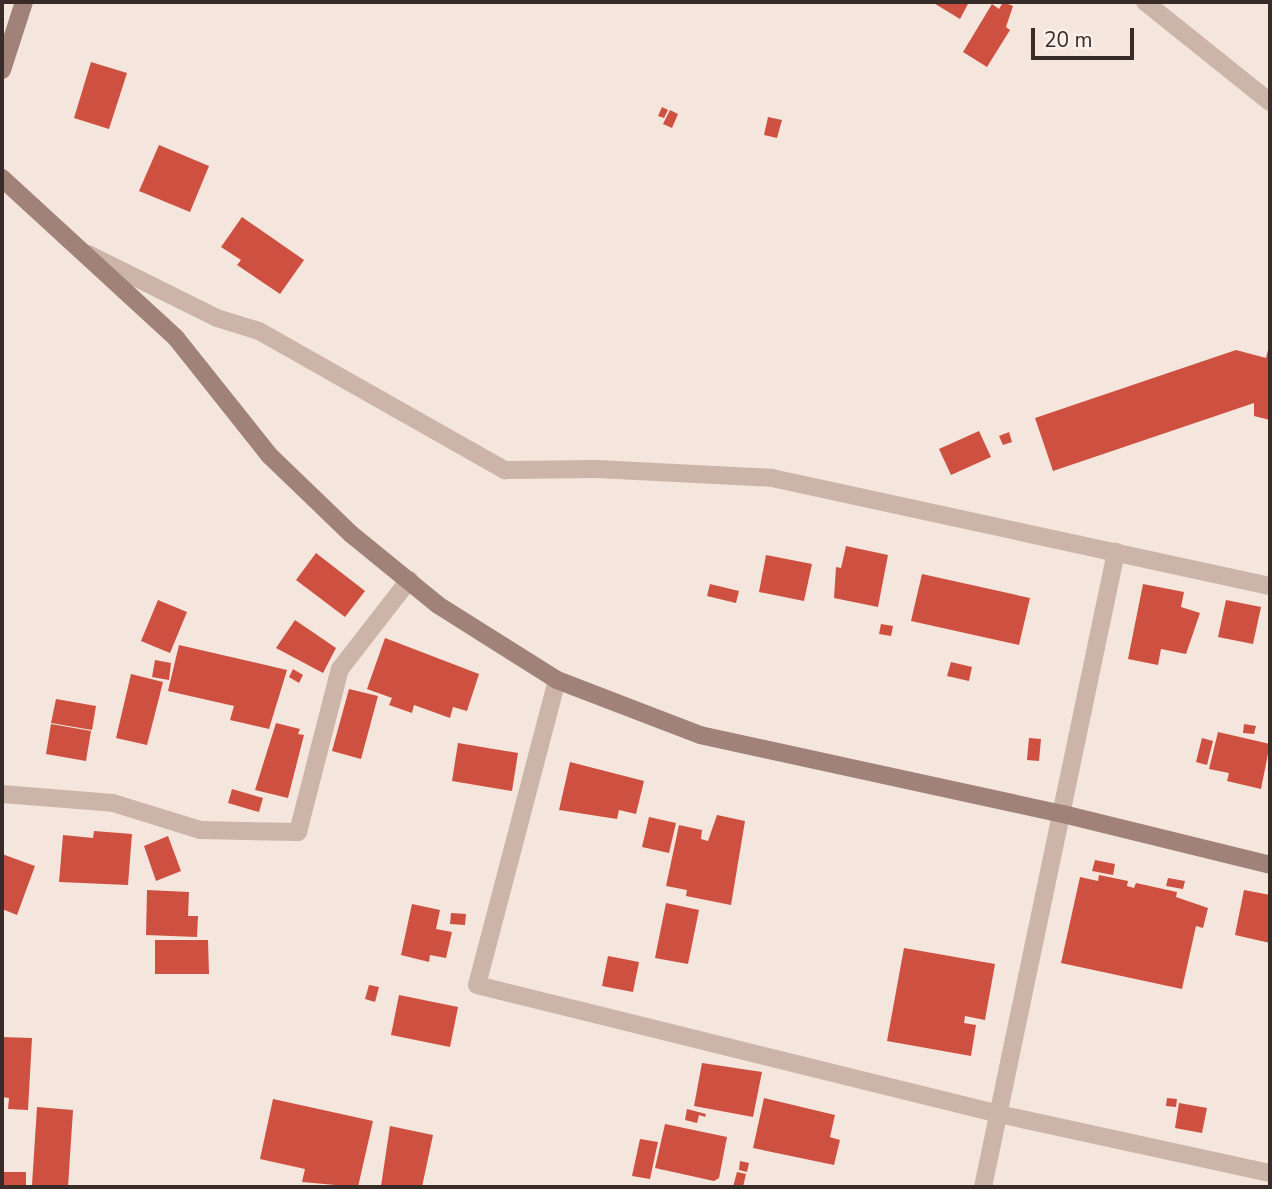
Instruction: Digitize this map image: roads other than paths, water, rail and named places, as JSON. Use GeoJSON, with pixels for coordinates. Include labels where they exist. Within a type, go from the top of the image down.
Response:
{"type":"FeatureCollection","features":[{"type":"Feature","properties":{"kind":"street"},"geometry":{"type":"LineString","coordinates":[[2,70],[24,2]]}},
{"type":"Feature","properties":{"kind":"street"},"geometry":{"type":"LineString","coordinates":[[1145,2],[1270,102]]}},
{"type":"Feature","properties":{"kind":"street"},"geometry":{"type":"LineString","coordinates":[[2,178],[88,254],[176,338],[270,456],[351,534],[438,605],[556,680],[700,735],[1063,814],[1270,865]]}},
{"type":"Feature","properties":{"kind":"street"},"geometry":{"type":"LineString","coordinates":[[88,254],[217,318],[259,331],[505,470],[597,469],[772,478],[1270,586]]}},
{"type":"Feature","properties":{"kind":"street"},"geometry":{"type":"LineString","coordinates":[[983,1187],[1116,552]]}},
{"type":"Feature","properties":{"kind":"street"},"geometry":{"type":"LineString","coordinates":[[2,794],[113,803],[200,830],[298,832],[341,669],[409,580]]}},
{"type":"Feature","properties":{"kind":"street"},"geometry":{"type":"LineString","coordinates":[[556,680],[477,985],[999,1114],[1270,1173]]}}]}
